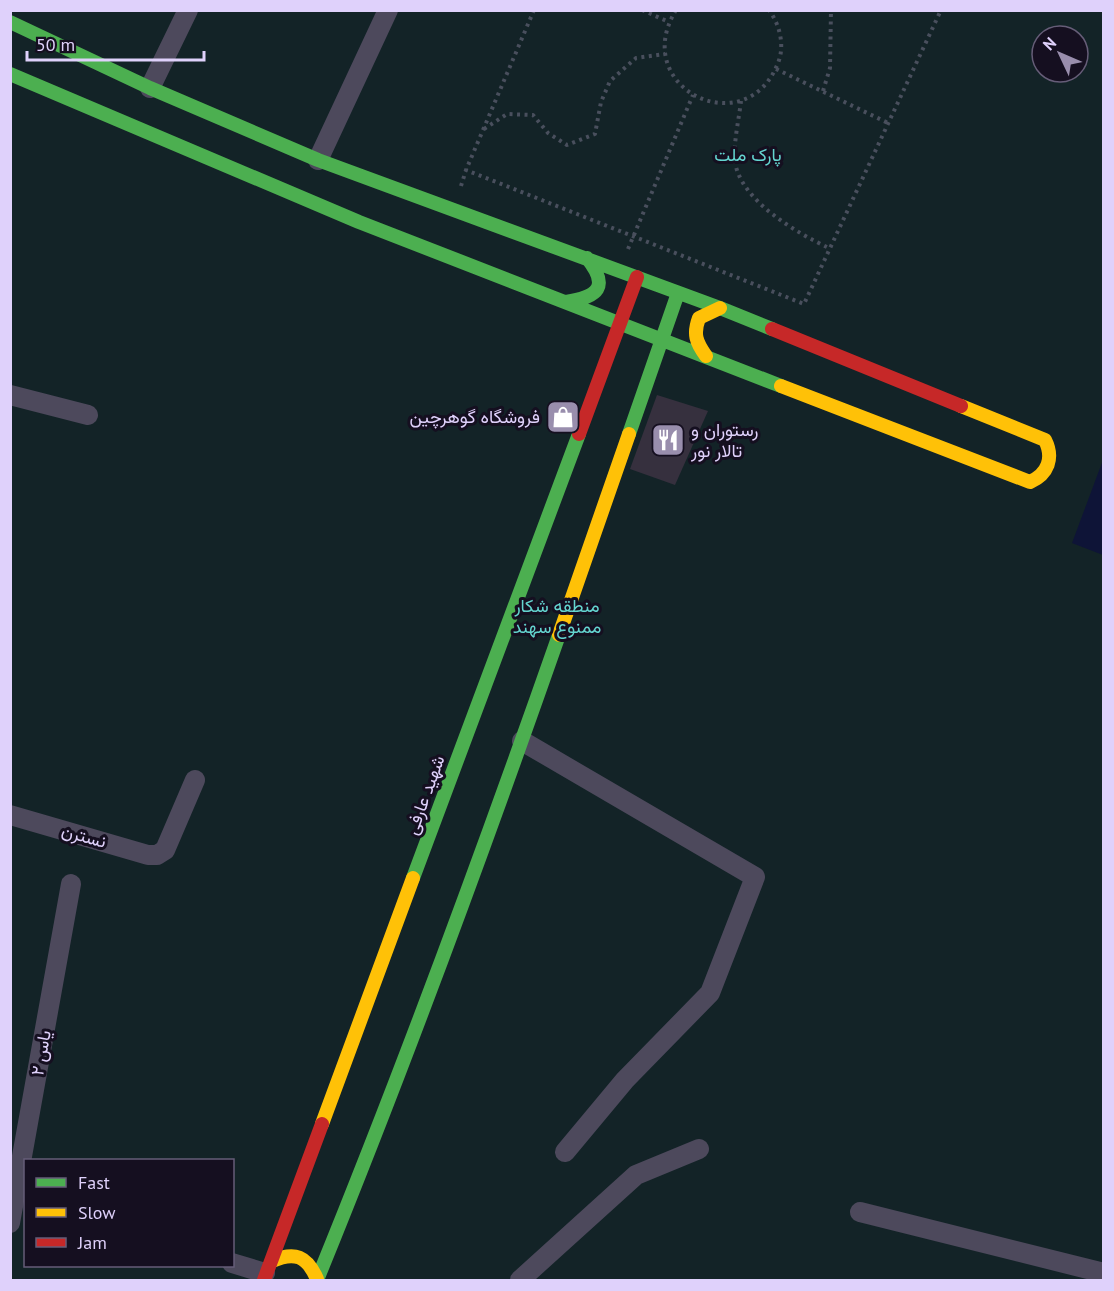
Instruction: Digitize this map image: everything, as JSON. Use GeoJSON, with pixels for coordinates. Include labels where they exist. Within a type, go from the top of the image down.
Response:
{"type":"FeatureCollection","features":[{"type":"Feature","properties":{"kind":"street"},"geometry":{"type":"LineString","coordinates":[[150,88],[188,10]]}},
{"type":"Feature","properties":{"kind":"street"},"geometry":{"type":"LineString","coordinates":[[318,160],[388,10]]}},
{"type":"Feature","properties":{"kind":"street"},"geometry":{"type":"LineString","coordinates":[[10,22],[150,88],[318,160],[720,308],[1045,440],[1049,446],[1050,462],[1040,478],[1030,482],[359,222],[10,74]]}},
{"type":"Feature","properties":{"kind":"street"},"geometry":{"type":"LineString","coordinates":[[566,302],[592,296],[599,288],[601,278],[597,269],[587,258]]}},
{"type":"Feature","properties":{"kind":"street","name":"شهید عارفی"},"geometry":{"type":"LineString","coordinates":[[267,1272],[618,322],[637,277]]}},
{"type":"Feature","properties":{"kind":"street"},"geometry":{"type":"LineString","coordinates":[[317,1280],[375,1138],[522,741],[678,293]]}},
{"type":"Feature","properties":{"kind":"street"},"geometry":{"type":"LineString","coordinates":[[706,356],[696,343],[693,332],[699,318],[720,308]]}},
{"type":"Feature","properties":{"kind":"street"},"geometry":{"type":"LineString","coordinates":[[10,395],[88,415]]}},
{"type":"Feature","properties":{"kind":"street"},"geometry":{"type":"LineString","coordinates":[[522,741],[755,877],[710,993],[625,1080],[566,1152]]}},
{"type":"Feature","properties":{"kind":"street","name":"نسترن"},"geometry":{"type":"LineString","coordinates":[[10,815],[148,855],[157,855],[165,850],[195,780]]}},
{"type":"Feature","properties":{"kind":"street","name":"یاس ۲"},"geometry":{"type":"LineString","coordinates":[[10,1223],[70,884]]}},
{"type":"Feature","properties":{"kind":"street"},"geometry":{"type":"LineString","coordinates":[[520,1281],[636,1176],[699,1149]]}},
{"type":"Feature","properties":{"kind":"street"},"geometry":{"type":"LineString","coordinates":[[860,1212],[1104,1273]]}},
{"type":"Feature","properties":{"kind":"street"},"geometry":{"type":"LineString","coordinates":[[234,1264],[267,1272],[281,1256],[297,1256],[310,1265],[317,1280]]}},
{"type":"Feature","properties":{"kind":"path"},"geometry":{"type":"LineString","coordinates":[[534,10],[466,170],[804,304],[941,10]]}},
{"type":"Feature","properties":{"kind":"path"},"geometry":{"type":"LineString","coordinates":[[642,10],[669,22]]}},
{"type":"Feature","properties":{"kind":"path"},"geometry":{"type":"LineString","coordinates":[[676,10],[669,22],[664,40],[665,54],[672,75],[684,89],[701,100],[721,104],[741,101],[759,92],[773,77],[780,58],[781,38],[775,18],[769,10]]}},
{"type":"Feature","properties":{"kind":"path"},"geometry":{"type":"LineString","coordinates":[[823,91],[830,68],[831,10]]}},
{"type":"Feature","properties":{"kind":"path"},"geometry":{"type":"LineString","coordinates":[[484,129],[507,114],[533,115],[548,134],[567,145],[595,134],[601,102],[609,81],[636,58],[665,54]]}},
{"type":"Feature","properties":{"kind":"path"},"geometry":{"type":"LineString","coordinates":[[776,69],[888,123]]}},
{"type":"Feature","properties":{"kind":"path"},"geometry":{"type":"LineString","coordinates":[[633,236],[693,95]]}},
{"type":"Feature","properties":{"kind":"path"},"geometry":{"type":"LineString","coordinates":[[741,101],[735,161],[741,180],[759,202],[777,216],[808,237],[830,248]]}},
{"type":"Feature","properties":{"kind":"green space","name":"منطقه شکار ممنوع سهند"},"geometry":{"type":"Polygon","coordinates":[[[10,11],[1103,11],[1103,1280],[11,1280],[10,11]]]}},
{"type":"Feature","properties":{"kind":"water"},"geometry":{"type":"Polygon","coordinates":[[[1103,460],[1103,555],[1072,543],[1103,460]]]}},
{"type":"Feature","properties":{"kind":"building","name":"رستوران و تالار نور"},"geometry":{"type":"Polygon","coordinates":[[[657,395],[708,411],[675,485],[630,469],[657,395]]]}},
{"type":"Feature","properties":{"kind":"traffic: fast"},"geometry":{"type":"LineString","coordinates":[[10,22],[150,88],[318,160],[772,329]]}},
{"type":"Feature","properties":{"kind":"traffic: fast"},"geometry":{"type":"LineString","coordinates":[[10,74],[359,222],[781,386]]}},
{"type":"Feature","properties":{"kind":"traffic: fast"},"geometry":{"type":"LineString","coordinates":[[566,302],[586,297],[597,289],[598,276],[587,258]]}},
{"type":"Feature","properties":{"kind":"traffic: fast"},"geometry":{"type":"LineString","coordinates":[[629,434],[678,293]]}},
{"type":"Feature","properties":{"kind":"traffic: fast"},"geometry":{"type":"LineString","coordinates":[[413,878],[579,434]]}},
{"type":"Feature","properties":{"kind":"traffic: fast"},"geometry":{"type":"LineString","coordinates":[[317,1280],[442,959],[559,635]]}},
{"type":"Feature","properties":{"kind":"traffic: slow"},"geometry":{"type":"LineString","coordinates":[[706,356],[696,338],[697,324],[699,318],[720,308]]}},
{"type":"Feature","properties":{"kind":"traffic: slow"},"geometry":{"type":"LineString","coordinates":[[781,386],[1030,482],[1041,475],[1049,459],[1045,440],[961,406]]}},
{"type":"Feature","properties":{"kind":"traffic: slow"},"geometry":{"type":"LineString","coordinates":[[559,635],[629,434]]}},
{"type":"Feature","properties":{"kind":"traffic: slow"},"geometry":{"type":"LineString","coordinates":[[322,1124],[413,878]]}},
{"type":"Feature","properties":{"kind":"traffic: slow"},"geometry":{"type":"LineString","coordinates":[[272,1261],[294,1256],[309,1265],[317,1279]]}},
{"type":"Feature","properties":{"kind":"traffic: jam"},"geometry":{"type":"LineString","coordinates":[[579,434],[637,277]]}},
{"type":"Feature","properties":{"kind":"traffic: jam"},"geometry":{"type":"LineString","coordinates":[[772,329],[961,406]]}},
{"type":"Feature","properties":{"kind":"traffic: jam"},"geometry":{"type":"LineString","coordinates":[[264,1280],[322,1124]]}},
{"type":"Feature","properties":{"kind":"place","name":"فروشگاه گوهرچین"},"geometry":{"type":"Point","coordinates":[563,417]}},
{"type":"Feature","properties":{"kind":"place","name":"رستوران و تالار نور"},"geometry":{"type":"Point","coordinates":[668,440]}},
{"type":"Feature","properties":{"kind":"park label","name":"پارک ملت"},"geometry":{"type":"Point","coordinates":[748,155]}}]}
